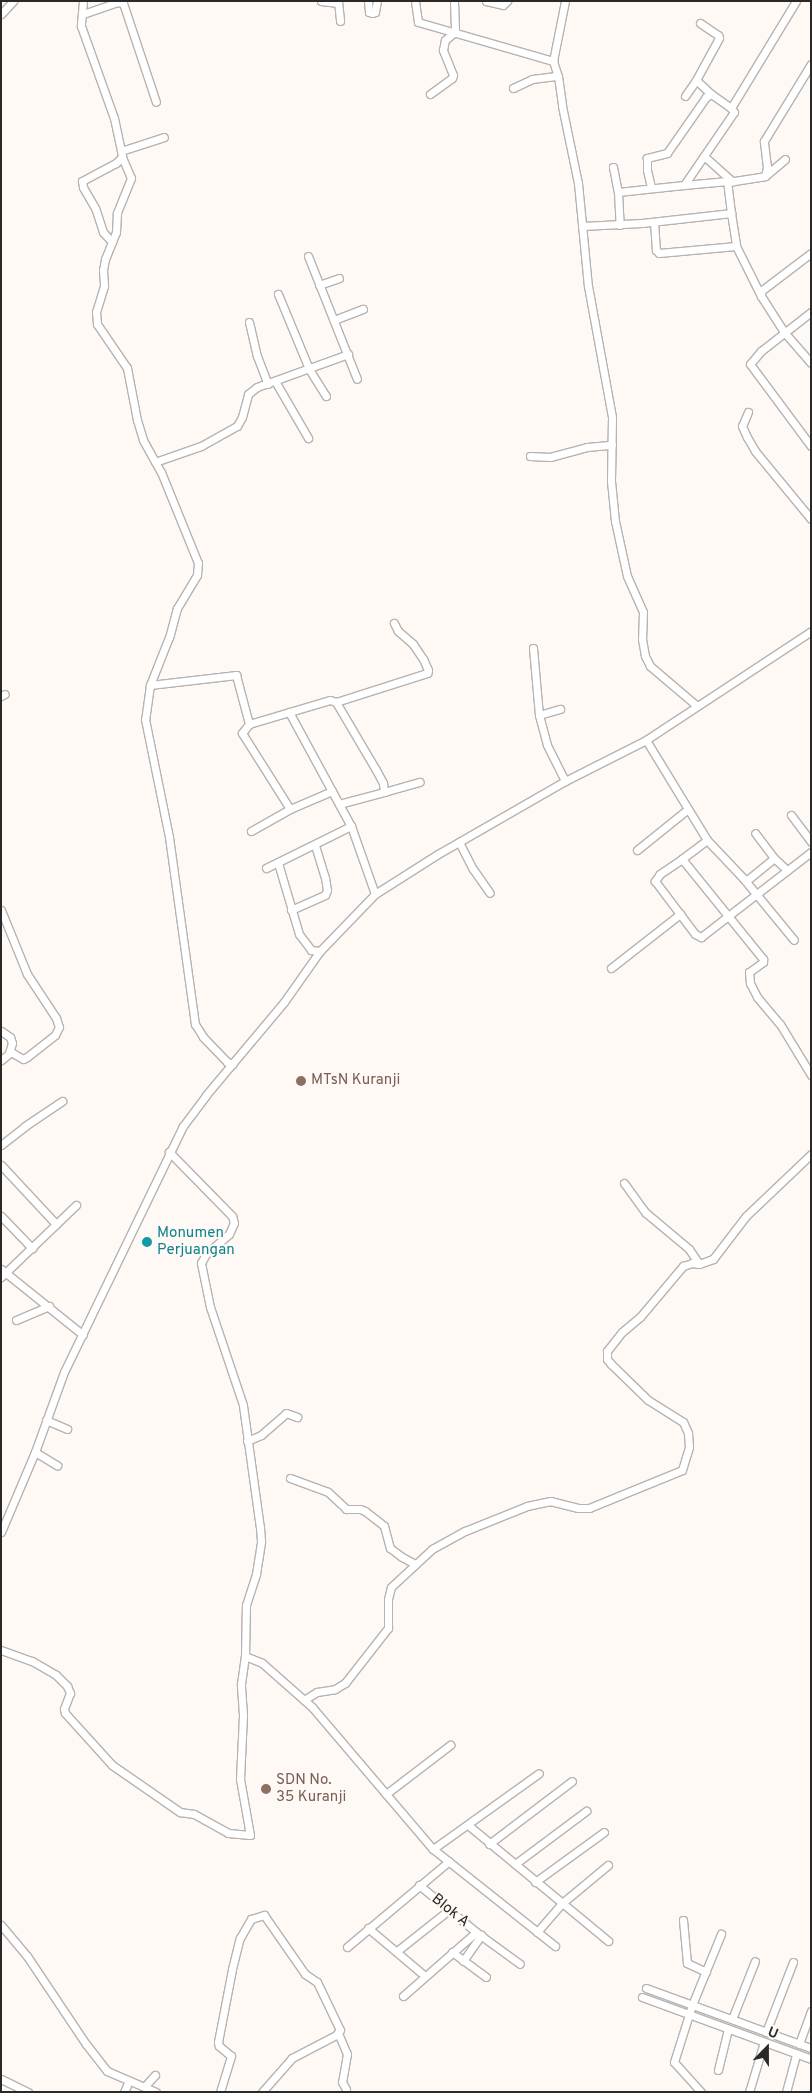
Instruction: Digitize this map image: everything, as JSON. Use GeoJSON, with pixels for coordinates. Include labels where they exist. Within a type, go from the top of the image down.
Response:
{"type":"FeatureCollection","features":[{"type":"Feature","properties":{"kind":"street"},"geometry":{"type":"LineString","coordinates":[[1,14],[13,1]]}},
{"type":"Feature","properties":{"kind":"street"},"geometry":{"type":"LineString","coordinates":[[83,1],[80,26],[114,118],[121,154],[131,178],[117,213],[116,232],[103,270],[104,286],[96,312],[98,324],[127,368],[136,420],[198,564],[197,575],[177,608],[166,646],[150,685],[145,719],[169,837],[194,1024],[203,1037],[227,1062],[233,1064]]}},
{"type":"Feature","properties":{"kind":"street"},"geometry":{"type":"LineString","coordinates":[[82,14],[121,1],[127,13],[156,102]]}},
{"type":"Feature","properties":{"kind":"street"},"geometry":{"type":"LineString","coordinates":[[321,1],[338,2],[340,21]]}},
{"type":"Feature","properties":{"kind":"street"},"geometry":{"type":"LineString","coordinates":[[368,1],[369,12],[374,13],[376,1]]}},
{"type":"Feature","properties":{"kind":"street"},"geometry":{"type":"LineString","coordinates":[[415,1],[418,22],[553,61]]}},
{"type":"Feature","properties":{"kind":"street"},"geometry":{"type":"LineString","coordinates":[[454,1],[455,32]]}},
{"type":"Feature","properties":{"kind":"street"},"geometry":{"type":"LineString","coordinates":[[486,1],[503,5],[507,1]]}},
{"type":"Feature","properties":{"kind":"street"},"geometry":{"type":"LineString","coordinates":[[565,1],[553,61],[558,76],[562,106],[578,183],[592,309],[612,417],[611,481],[616,521],[627,576],[643,612],[642,639],[645,656],[650,666],[696,705]]}},
{"type":"Feature","properties":{"kind":"street"},"geometry":{"type":"LineString","coordinates":[[731,108],[796,1]]}},
{"type":"Feature","properties":{"kind":"street"},"geometry":{"type":"LineString","coordinates":[[685,96],[719,38],[718,35],[700,23]]}},
{"type":"Feature","properties":{"kind":"street"},"geometry":{"type":"LineString","coordinates":[[430,94],[452,78],[453,75],[443,50],[444,40],[455,32]]}},
{"type":"Feature","properties":{"kind":"street"},"geometry":{"type":"LineString","coordinates":[[765,176],[767,166],[764,141],[811,64]]}},
{"type":"Feature","properties":{"kind":"street"},"geometry":{"type":"LineString","coordinates":[[513,88],[532,79],[558,76]]}},
{"type":"Feature","properties":{"kind":"street"},"geometry":{"type":"LineString","coordinates":[[684,185],[734,112],[696,80]]}},
{"type":"Feature","properties":{"kind":"street"},"geometry":{"type":"LineString","coordinates":[[651,188],[647,170],[647,158],[667,153],[706,97],[711,94]]}},
{"type":"Feature","properties":{"kind":"street"},"geometry":{"type":"LineString","coordinates":[[112,242],[104,232],[82,181],[116,163],[121,154],[164,137]]}},
{"type":"Feature","properties":{"kind":"street"},"geometry":{"type":"LineString","coordinates":[[704,156],[730,182],[731,213],[736,246],[760,296],[784,332],[811,363]]}},
{"type":"Feature","properties":{"kind":"street"},"geometry":{"type":"LineString","coordinates":[[618,192],[730,182],[765,176],[785,159]]}},
{"type":"Feature","properties":{"kind":"street"},"geometry":{"type":"LineString","coordinates":[[613,167],[618,192],[620,224]]}},
{"type":"Feature","properties":{"kind":"street"},"geometry":{"type":"LineString","coordinates":[[582,226],[654,222],[731,213]]}},
{"type":"Feature","properties":{"kind":"street"},"geometry":{"type":"LineString","coordinates":[[654,222],[656,250],[658,253],[736,246]]}},
{"type":"Feature","properties":{"kind":"street"},"geometry":{"type":"LineString","coordinates":[[760,296],[761,291],[811,253]]}},
{"type":"Feature","properties":{"kind":"street"},"geometry":{"type":"LineString","coordinates":[[308,256],[357,379]]}},
{"type":"Feature","properties":{"kind":"street"},"geometry":{"type":"LineString","coordinates":[[319,286],[339,278]]}},
{"type":"Feature","properties":{"kind":"street"},"geometry":{"type":"LineString","coordinates":[[278,294],[308,369],[326,396]]}},
{"type":"Feature","properties":{"kind":"street"},"geometry":{"type":"LineString","coordinates":[[334,320],[363,309]]}},
{"type":"Feature","properties":{"kind":"street"},"geometry":{"type":"LineString","coordinates":[[811,312],[752,359],[750,364],[811,446]]}},
{"type":"Feature","properties":{"kind":"street"},"geometry":{"type":"LineString","coordinates":[[248,322],[257,356],[268,384]]}},
{"type":"Feature","properties":{"kind":"street"},"geometry":{"type":"LineString","coordinates":[[155,462],[201,446],[237,426],[242,417],[248,394],[257,387],[348,354]]}},
{"type":"Feature","properties":{"kind":"street"},"geometry":{"type":"LineString","coordinates":[[275,381],[308,438]]}},
{"type":"Feature","properties":{"kind":"street"},"geometry":{"type":"LineString","coordinates":[[748,412],[742,426],[746,437],[755,452],[811,519]]}},
{"type":"Feature","properties":{"kind":"street"},"geometry":{"type":"LineString","coordinates":[[530,456],[550,457],[587,446],[612,445]]}},
{"type":"Feature","properties":{"kind":"street"},"geometry":{"type":"LineString","coordinates":[[290,809],[242,733],[249,724],[330,700],[336,702],[427,673],[428,670],[423,659],[413,644],[398,631],[394,623]]}},
{"type":"Feature","properties":{"kind":"street"},"geometry":{"type":"LineString","coordinates":[[1,1532],[36,1452],[64,1372],[183,1126],[284,1002],[320,951],[375,894],[459,842],[565,781],[646,740],[696,705],[811,631]]}},
{"type":"Feature","properties":{"kind":"street"},"geometry":{"type":"LineString","coordinates":[[533,648],[539,715],[547,745],[565,781]]}},
{"type":"Feature","properties":{"kind":"street"},"geometry":{"type":"LineString","coordinates":[[150,685],[236,675],[249,724]]}},
{"type":"Feature","properties":{"kind":"street"},"geometry":{"type":"LineString","coordinates":[[336,702],[383,783],[384,792]]}},
{"type":"Feature","properties":{"kind":"street"},"geometry":{"type":"LineString","coordinates":[[539,715],[560,709]]}},
{"type":"Feature","properties":{"kind":"street"},"geometry":{"type":"LineString","coordinates":[[289,712],[351,826],[375,894]]}},
{"type":"Feature","properties":{"kind":"street"},"geometry":{"type":"LineString","coordinates":[[646,740],[707,840],[746,881],[794,940]]}},
{"type":"Feature","properties":{"kind":"street"},"geometry":{"type":"LineString","coordinates":[[339,804],[420,782]]}},
{"type":"Feature","properties":{"kind":"street"},"geometry":{"type":"LineString","coordinates":[[251,831],[290,809],[332,791]]}},
{"type":"Feature","properties":{"kind":"street"},"geometry":{"type":"LineString","coordinates":[[637,850],[688,809]]}},
{"type":"Feature","properties":{"kind":"street"},"geometry":{"type":"LineString","coordinates":[[790,815],[811,842]]}},
{"type":"Feature","properties":{"kind":"street"},"geometry":{"type":"LineString","coordinates":[[266,868],[351,826]]}},
{"type":"Feature","properties":{"kind":"street"},"geometry":{"type":"LineString","coordinates":[[755,833],[774,858],[787,870]]}},
{"type":"Feature","properties":{"kind":"street"},"geometry":{"type":"LineString","coordinates":[[707,840],[660,874],[655,882],[695,934],[701,936],[811,852]]}},
{"type":"Feature","properties":{"kind":"street"},"geometry":{"type":"LineString","coordinates":[[459,842],[473,869],[490,893]]}},
{"type":"Feature","properties":{"kind":"street"},"geometry":{"type":"LineString","coordinates":[[291,910],[325,895],[327,890],[315,844]]}},
{"type":"Feature","properties":{"kind":"street"},"geometry":{"type":"LineString","coordinates":[[746,881],[774,858]]}},
{"type":"Feature","properties":{"kind":"street"},"geometry":{"type":"LineString","coordinates":[[682,859],[764,960],[749,972],[750,983],[757,997],[780,1024],[811,1075]]}},
{"type":"Feature","properties":{"kind":"street"},"geometry":{"type":"LineString","coordinates":[[278,863],[291,910],[304,943],[311,950],[320,951]]}},
{"type":"Feature","properties":{"kind":"street"},"geometry":{"type":"LineString","coordinates":[[1,910],[28,974],[56,1018],[59,1027],[55,1035],[27,1057],[23,1059],[8,1053]]}},
{"type":"Feature","properties":{"kind":"street"},"geometry":{"type":"LineString","coordinates":[[611,968],[680,914]]}},
{"type":"Feature","properties":{"kind":"street"},"geometry":{"type":"LineString","coordinates":[[1,1030],[10,1037],[12,1043],[8,1053],[1,1060]]}},
{"type":"Feature","properties":{"kind":"street"},"geometry":{"type":"LineString","coordinates":[[1,1145],[62,1101]]}},
{"type":"Feature","properties":{"kind":"street"},"geometry":{"type":"LineString","coordinates":[[1,1650],[32,1661],[56,1675],[67,1686],[70,1693],[65,1713],[112,1765],[176,1810],[194,1814],[228,1833],[244,1836],[250,1834],[240,1779],[243,1715],[241,1684],[245,1656],[246,1605],[256,1574],[261,1542],[243,1405],[210,1307],[201,1263],[206,1254],[229,1234],[234,1223],[232,1216],[169,1152]]}},
{"type":"Feature","properties":{"kind":"street"},"geometry":{"type":"LineString","coordinates":[[304,1700],[317,1692],[334,1689],[344,1683],[388,1628],[388,1599],[391,1588],[432,1549],[465,1531],[510,1512],[550,1501],[578,1508],[590,1508],[682,1470],[689,1447],[688,1433],[683,1422],[648,1400],[611,1364],[607,1359],[607,1351],[622,1332],[640,1317],[684,1266],[692,1263],[699,1264],[713,1259],[746,1216],[811,1154]]}},
{"type":"Feature","properties":{"kind":"street"},"geometry":{"type":"LineString","coordinates":[[1,1165],[56,1224]]}},
{"type":"Feature","properties":{"kind":"street"},"geometry":{"type":"LineString","coordinates":[[624,1183],[646,1213],[689,1249],[699,1264]]}},
{"type":"Feature","properties":{"kind":"street"},"geometry":{"type":"LineString","coordinates":[[76,1205],[3,1273],[49,1306],[83,1335]]}},
{"type":"Feature","properties":{"kind":"street"},"geometry":{"type":"LineString","coordinates":[[1,1216],[32,1248]]}},
{"type":"Feature","properties":{"kind":"street"},"geometry":{"type":"LineString","coordinates":[[16,1320],[49,1306]]}},
{"type":"Feature","properties":{"kind":"street"},"geometry":{"type":"LineString","coordinates":[[247,1441],[261,1435],[286,1413],[297,1417]]}},
{"type":"Feature","properties":{"kind":"street"},"geometry":{"type":"LineString","coordinates":[[46,1420],[67,1428]]}},
{"type":"Feature","properties":{"kind":"street"},"geometry":{"type":"LineString","coordinates":[[36,1452],[57,1466]]}},
{"type":"Feature","properties":{"kind":"street"},"geometry":{"type":"LineString","coordinates":[[290,1478],[328,1492],[346,1509],[360,1508],[366,1511],[384,1526],[390,1548],[415,1564]]}},
{"type":"Feature","properties":{"kind":"street"},"geometry":{"type":"LineString","coordinates":[[245,1656],[262,1663],[304,1700],[433,1849],[555,1946]]}},
{"type":"Feature","properties":{"kind":"street"},"geometry":{"type":"LineString","coordinates":[[386,1794],[450,1746]]}},
{"type":"Feature","properties":{"kind":"street"},"geometry":{"type":"LineString","coordinates":[[433,1849],[539,1773]]}},
{"type":"Feature","properties":{"kind":"street"},"geometry":{"type":"LineString","coordinates":[[489,1844],[572,1781]]}},
{"type":"Feature","properties":{"kind":"street"},"geometry":{"type":"LineString","coordinates":[[514,1864],[586,1811]]}},
{"type":"Feature","properties":{"kind":"street"},"geometry":{"type":"LineString","coordinates":[[468,1825],[608,1941]]}},
{"type":"Feature","properties":{"kind":"street"},"geometry":{"type":"LineString","coordinates":[[535,1882],[604,1832]]}},
{"type":"Feature","properties":{"kind":"street"},"geometry":{"type":"LineString","coordinates":[[347,1947],[449,1861]]}},
{"type":"Feature","properties":{"kind":"street"},"geometry":{"type":"LineString","coordinates":[[537,1932],[561,1904],[608,1865]]}},
{"type":"Feature","properties":{"kind":"street","name":"Blok A"},"geometry":{"type":"LineString","coordinates":[[419,1885],[448,1910],[520,1964]]}},
{"type":"Feature","properties":{"kind":"street"},"geometry":{"type":"LineString","coordinates":[[397,1951],[448,1910]]}},
{"type":"Feature","properties":{"kind":"street"},"geometry":{"type":"LineString","coordinates":[[220,2092],[231,2059],[231,2055],[221,2048],[218,2042],[225,2015],[232,1969],[240,1938],[251,1919],[264,1914],[305,1974],[317,1982],[339,2027],[338,2033],[347,2054],[342,2082],[346,2089]]}},
{"type":"Feature","properties":{"kind":"street"},"geometry":{"type":"LineString","coordinates":[[683,1920],[688,1963],[706,1972]]}},
{"type":"Feature","properties":{"kind":"street"},"geometry":{"type":"LineString","coordinates":[[1,1925],[27,1956],[86,2044],[107,2071],[156,2092]]}},
{"type":"Feature","properties":{"kind":"street"},"geometry":{"type":"LineString","coordinates":[[368,1928],[425,1976]]}},
{"type":"Feature","properties":{"kind":"street"},"geometry":{"type":"LineString","coordinates":[[403,1996],[452,1952],[479,1933]]}},
{"type":"Feature","properties":{"kind":"street"},"geometry":{"type":"LineString","coordinates":[[463,1961],[479,1933]]}},
{"type":"Feature","properties":{"kind":"street"},"geometry":{"type":"LineString","coordinates":[[701,2092],[674,2062],[692,2005],[721,1934]]}},
{"type":"Feature","properties":{"kind":"street"},"geometry":{"type":"LineString","coordinates":[[452,1952],[486,1977]]}},
{"type":"Feature","properties":{"kind":"street"},"geometry":{"type":"LineString","coordinates":[[732,2019],[755,1961]]}},
{"type":"Feature","properties":{"kind":"street"},"geometry":{"type":"LineString","coordinates":[[766,2032],[793,1962]]}},
{"type":"Feature","properties":{"kind":"street"},"geometry":{"type":"LineString","coordinates":[[646,1988],[811,2048]]}},
{"type":"Feature","properties":{"kind":"street"},"geometry":{"type":"LineString","coordinates":[[642,1997],[811,2059]]}},
{"type":"Feature","properties":{"kind":"street"},"geometry":{"type":"LineString","coordinates":[[799,2044],[811,2011]]}},
{"type":"Feature","properties":{"kind":"street"},"geometry":{"type":"LineString","coordinates":[[718,2070],[728,2029]]}},
{"type":"Feature","properties":{"kind":"street"},"geometry":{"type":"LineString","coordinates":[[262,2092],[292,2058],[338,2033]]}},
{"type":"Feature","properties":{"kind":"street"},"geometry":{"type":"LineString","coordinates":[[749,2092],[764,2042]]}},
{"type":"Feature","properties":{"kind":"street"},"geometry":{"type":"LineString","coordinates":[[786,2092],[796,2054]]}},
{"type":"Feature","properties":{"kind":"street"},"geometry":{"type":"LineString","coordinates":[[145,2086],[155,2075]]}},
{"type":"Feature","properties":{"kind":"street"},"geometry":{"type":"LineString","coordinates":[[1,2079],[28,2092]]}},
{"type":"Feature","properties":{"kind":"street"},"geometry":{"type":"LineString","coordinates":[[124,2092],[129,2081]]}},
{"type":"Feature","properties":{"kind":"place","name":"MTsN Kuranji"},"geometry":{"type":"Point","coordinates":[301,1081]}},
{"type":"Feature","properties":{"kind":"place","name":"Monumen Perjuangan"},"geometry":{"type":"Point","coordinates":[147,1242]}},
{"type":"Feature","properties":{"kind":"place","name":"SDN No. 35 Kuranji"},"geometry":{"type":"Point","coordinates":[266,1789]}}]}
